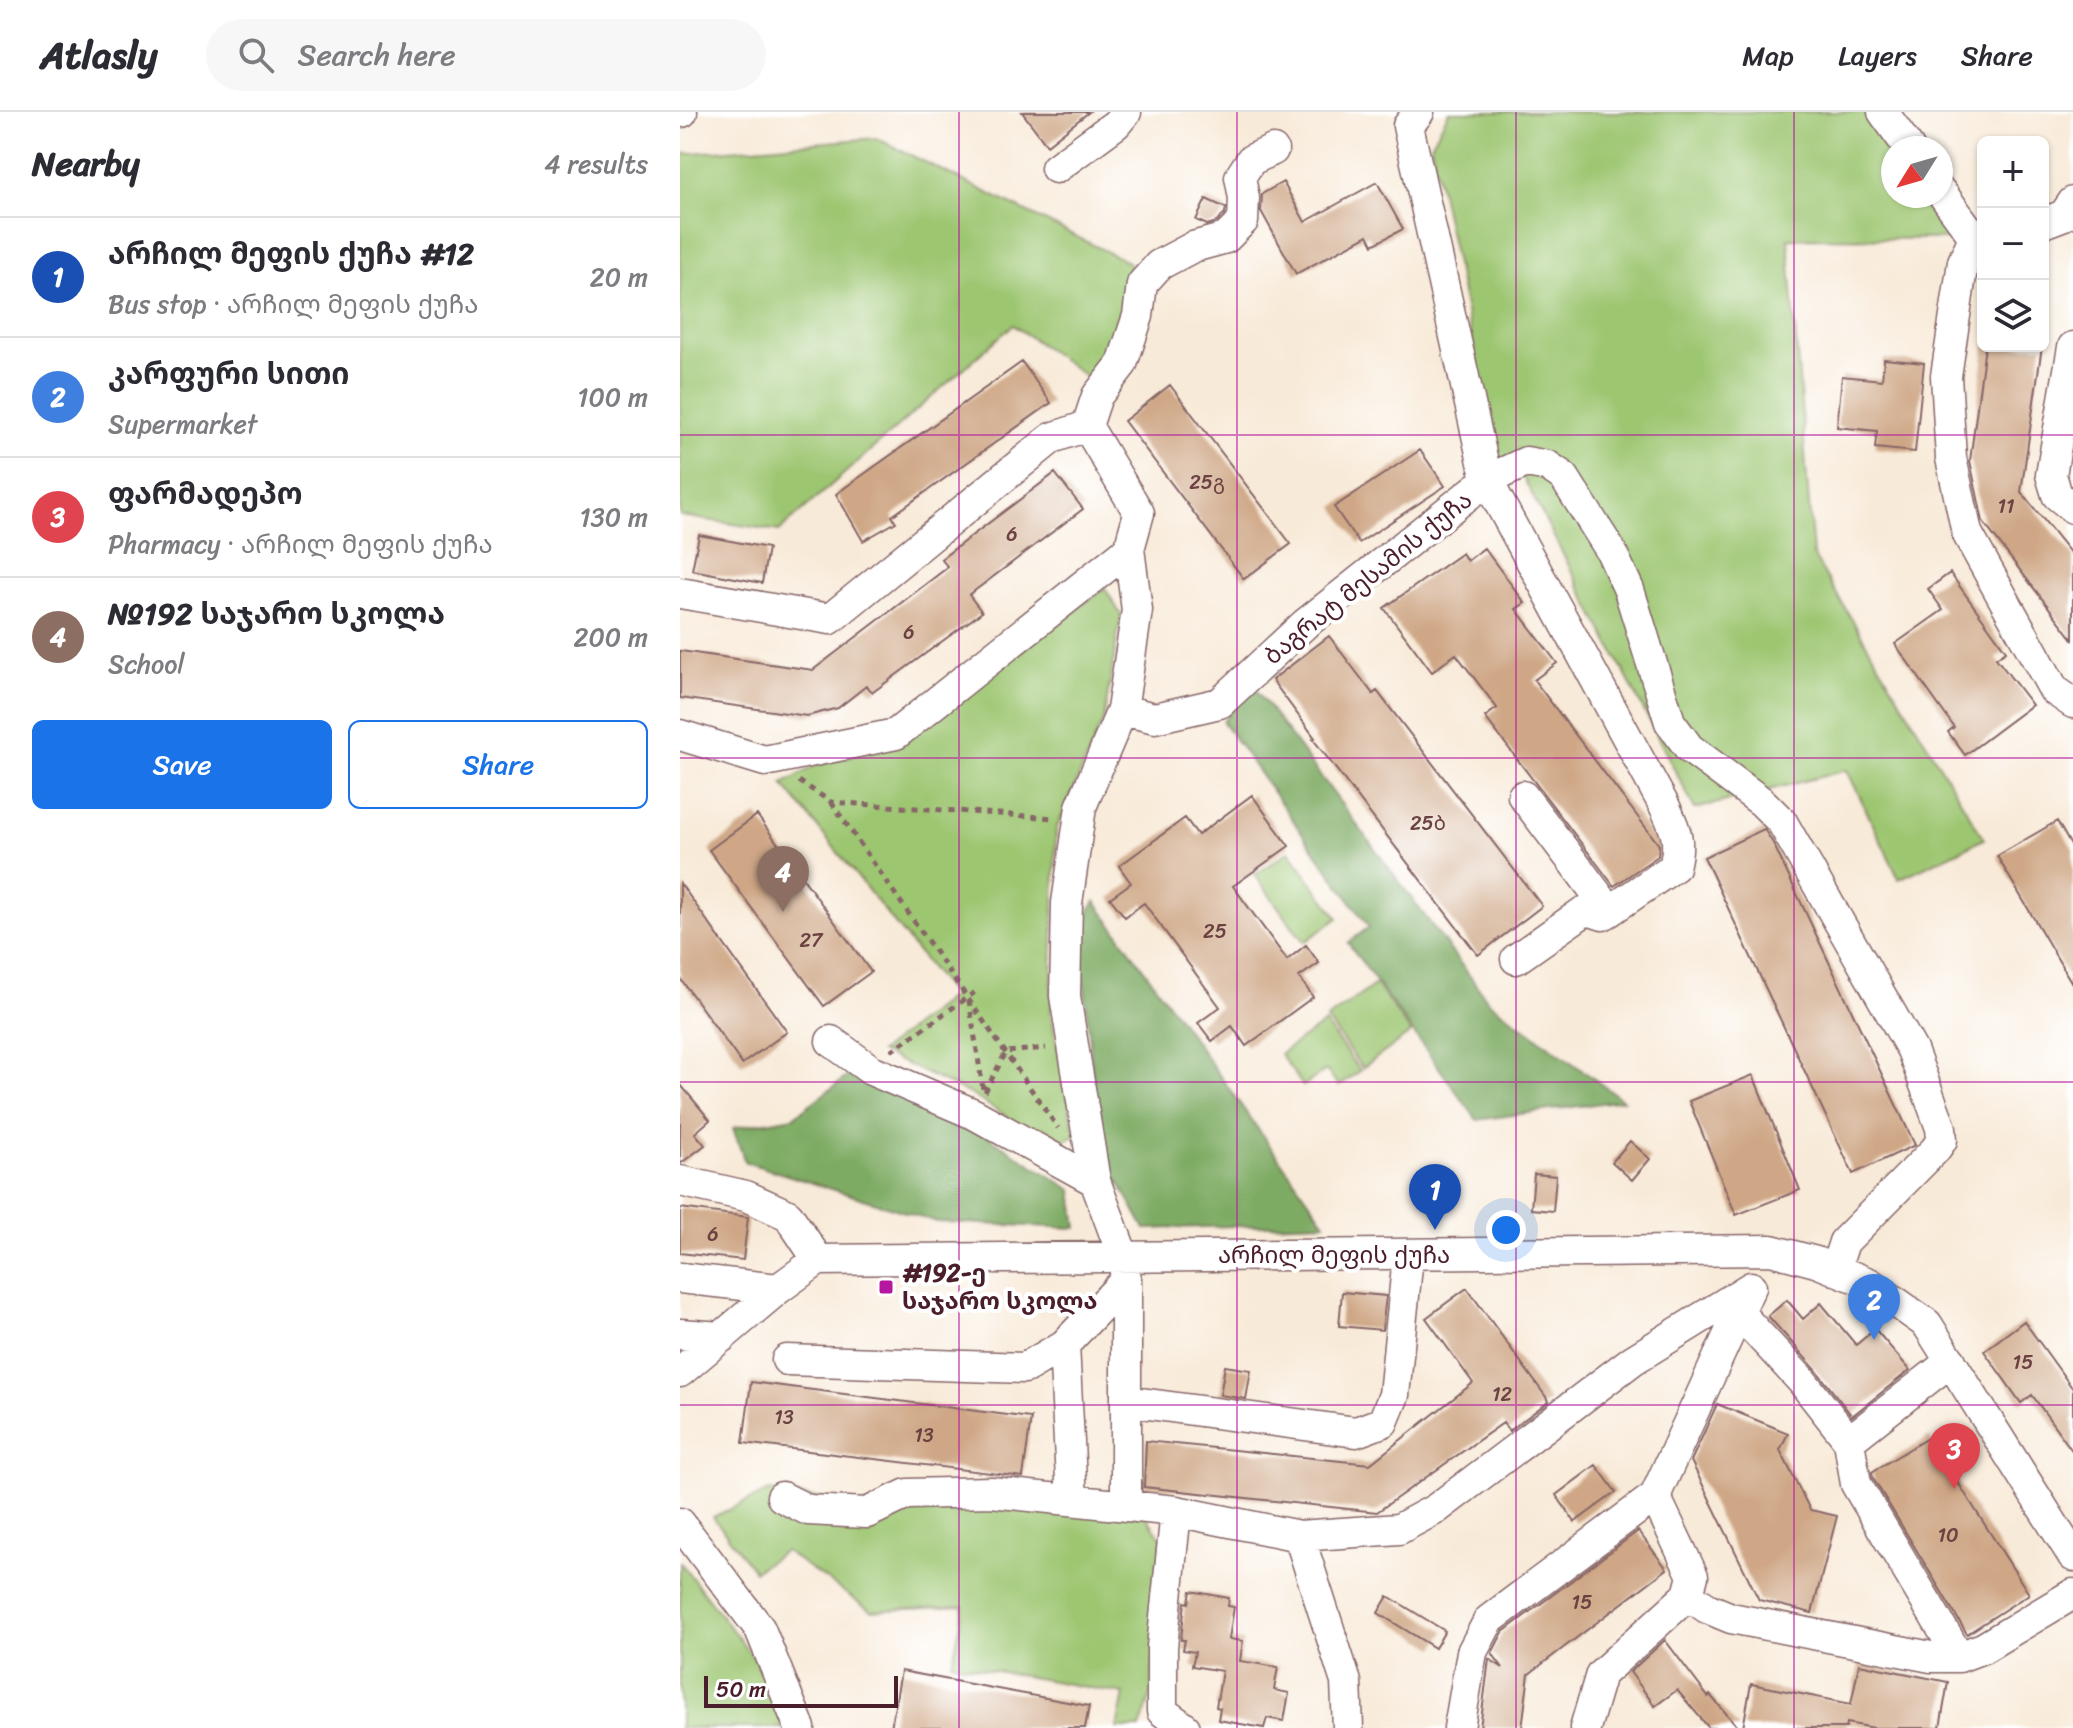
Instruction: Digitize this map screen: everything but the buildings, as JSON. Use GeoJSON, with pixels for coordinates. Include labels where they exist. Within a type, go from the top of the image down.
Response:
{"type":"FeatureCollection","features":[{"type":"Feature","properties":{"kind":"street"},"geometry":{"type":"LineString","coordinates":[[1056,168],[1116,124],[1126,112]]}},
{"type":"Feature","properties":{"kind":"street"},"geometry":{"type":"LineString","coordinates":[[1883,112],[1900,136]]}},
{"type":"Feature","properties":{"kind":"street","name":"ბაგრატ მესამის ქუჩა"},"geometry":{"type":"LineString","coordinates":[[1122,710],[1155,718],[1220,703],[1305,624],[1487,480],[1409,117]]}},
{"type":"Feature","properties":{"kind":"street"},"geometry":{"type":"LineString","coordinates":[[1126,1505],[1125,1268],[1095,1181],[1065,996],[1067,903],[1079,818],[1122,710],[1137,610],[1129,549],[1139,513],[1087,426],[1097,396],[1122,364],[1138,316],[1142,284],[1159,265],[1193,247],[1226,238],[1243,221],[1244,198],[1240,177],[1251,160],[1273,150]]}},
{"type":"Feature","properties":{"kind":"street"},"geometry":{"type":"LineString","coordinates":[[1953,206],[1977,234]]}},
{"type":"Feature","properties":{"kind":"street"},"geometry":{"type":"LineString","coordinates":[[1977,237],[1963,262],[1946,376],[1951,458],[1967,533],[2054,690],[2073,703]]}},
{"type":"Feature","properties":{"kind":"street"},"geometry":{"type":"LineString","coordinates":[[2073,347],[2051,475],[2057,495],[2073,508]]}},
{"type":"Feature","properties":{"kind":"street"},"geometry":{"type":"LineString","coordinates":[[680,593],[830,619],[1052,438],[1087,426]]}},
{"type":"Feature","properties":{"kind":"street"},"geometry":{"type":"LineString","coordinates":[[1516,959],[1583,912],[1603,915],[1674,867],[1678,839],[1665,807],[1487,480],[1526,462],[1548,466],[1564,477],[1611,551],[1629,590],[1670,722],[1689,748],[1762,802],[1782,822],[1912,1050],[1941,1128],[1942,1140],[1844,1242],[1835,1270]]}},
{"type":"Feature","properties":{"kind":"street"},"geometry":{"type":"LineString","coordinates":[[680,735],[765,761],[896,734],[1129,549]]}},
{"type":"Feature","properties":{"kind":"street"},"geometry":{"type":"LineString","coordinates":[[1523,796],[1610,911]]}},
{"type":"Feature","properties":{"kind":"street"},"geometry":{"type":"LineString","coordinates":[[831,1041],[871,1070],[979,1104],[1095,1181]]}},
{"type":"Feature","properties":{"kind":"street"},"geometry":{"type":"LineString","coordinates":[[680,1181],[746,1196],[788,1215],[818,1260],[778,1289],[680,1372]]}},
{"type":"Feature","properties":{"kind":"street"},"geometry":{"type":"LineString","coordinates":[[1459,1728],[1472,1652],[1489,1620],[1655,1496],[1771,1250]]}},
{"type":"Feature","properties":{"kind":"street","name":"არჩილ მეფის ქუჩა"},"geometry":{"type":"LineString","coordinates":[[818,1260],[1125,1268],[1408,1256],[1771,1250],[1869,1283],[1927,1324],[2064,1522],[2073,1556]]}},
{"type":"Feature","properties":{"kind":"street"},"geometry":{"type":"LineString","coordinates":[[1126,1401],[1356,1432],[1383,1422],[1394,1395],[1408,1256]]}},
{"type":"Feature","properties":{"kind":"street"},"geometry":{"type":"LineString","coordinates":[[787,1360],[1025,1368],[1064,1345],[1125,1268]]}},
{"type":"Feature","properties":{"kind":"street"},"geometry":{"type":"LineString","coordinates":[[680,1278],[778,1289]]}},
{"type":"Feature","properties":{"kind":"street"},"geometry":{"type":"LineString","coordinates":[[1745,1300],[1849,1441],[1856,1484],[1959,1657]]}},
{"type":"Feature","properties":{"kind":"street"},"geometry":{"type":"LineString","coordinates":[[782,1497],[808,1510],[867,1513],[907,1494],[991,1492],[1176,1511],[1299,1536],[1399,1529],[1436,1509],[1633,1360],[1745,1300]]}},
{"type":"Feature","properties":{"kind":"street"},"geometry":{"type":"LineString","coordinates":[[680,1334],[722,1337]]}},
{"type":"Feature","properties":{"kind":"street"},"geometry":{"type":"LineString","coordinates":[[1064,1345],[1072,1500]]}},
{"type":"Feature","properties":{"kind":"street"},"geometry":{"type":"LineString","coordinates":[[1849,1441],[1951,1361]]}},
{"type":"Feature","properties":{"kind":"street"},"geometry":{"type":"LineString","coordinates":[[1585,1728],[1601,1674],[1688,1595],[1693,1576],[1655,1496]]}},
{"type":"Feature","properties":{"kind":"street"},"geometry":{"type":"LineString","coordinates":[[1167,1722],[1162,1647],[1176,1511]]}},
{"type":"Feature","properties":{"kind":"street"},"geometry":{"type":"LineString","coordinates":[[680,1523],[760,1629],[800,1728]]}},
{"type":"Feature","properties":{"kind":"street"},"geometry":{"type":"LineString","coordinates":[[1299,1536],[1346,1682],[1348,1728]]}},
{"type":"Feature","properties":{"kind":"street"},"geometry":{"type":"LineString","coordinates":[[1688,1595],[1707,1608],[1731,1618],[1931,1657],[1959,1657],[1983,1648],[2073,1594]]}},
{"type":"Feature","properties":{"kind":"path"},"geometry":{"type":"LineString","coordinates":[[765,761],[831,802],[1059,1129]]}},
{"type":"Feature","properties":{"kind":"path"},"geometry":{"type":"LineString","coordinates":[[831,802],[1079,818]]}},
{"type":"Feature","properties":{"kind":"path"},"geometry":{"type":"LineString","coordinates":[[871,1070],[886,1054],[978,990]]}},
{"type":"Feature","properties":{"kind":"path"},"geometry":{"type":"LineString","coordinates":[[968,996],[979,1104]]}},
{"type":"Feature","properties":{"kind":"path"},"geometry":{"type":"LineString","coordinates":[[1006,1052],[1073,1045]]}},
{"type":"Feature","properties":{"kind":"path"},"geometry":{"type":"LineString","coordinates":[[979,1104],[1006,1052]]}},
{"type":"Feature","properties":{"kind":"green space"},"geometry":{"type":"Polygon","coordinates":[[[1449,112],[1871,112],[1886,136],[1881,136],[1881,208],[1935,208],[1954,239],[1788,238],[1813,555],[1984,839],[1899,879],[1847,770],[1695,809],[1524,479],[1496,455],[1431,145],[1449,112]]]}},
{"type":"Feature","properties":{"kind":"green space"},"geometry":{"type":"Polygon","coordinates":[[[876,138],[1130,263],[1114,339],[1095,383],[1013,325],[779,531],[680,516],[680,154],[876,138]]]}},
{"type":"Feature","properties":{"kind":"green space"},"geometry":{"type":"Polygon","coordinates":[[[1105,588],[1121,615],[1104,718],[1056,830],[1051,1015],[1075,1135],[1055,1145],[968,1093],[880,1052],[953,996],[783,784],[817,765],[894,745],[1105,588]]]}},
{"type":"Feature","properties":{"kind":"green space"},"geometry":{"type":"Polygon","coordinates":[[[1251,683],[1489,1002],[1623,1100],[1477,1120],[1348,943],[1369,927],[1223,722],[1251,683]]]}},
{"type":"Feature","properties":{"kind":"green space"},"geometry":{"type":"Polygon","coordinates":[[[1289,851],[1338,918],[1304,942],[1255,875],[1289,851]]]}},
{"type":"Feature","properties":{"kind":"green space"},"geometry":{"type":"Polygon","coordinates":[[[1095,901],[1325,1223],[1145,1229],[1100,1148],[1079,929],[1095,901]]]}},
{"type":"Feature","properties":{"kind":"green space"},"geometry":{"type":"Polygon","coordinates":[[[1376,984],[1411,1033],[1362,1068],[1327,1019],[1376,984]]]}},
{"type":"Feature","properties":{"kind":"green space"},"geometry":{"type":"Polygon","coordinates":[[[1325,1023],[1360,1071],[1339,1086],[1326,1070],[1303,1086],[1280,1054],[1325,1023]]]}},
{"type":"Feature","properties":{"kind":"green space"},"geometry":{"type":"Polygon","coordinates":[[[855,1071],[955,1116],[1072,1190],[1077,1228],[937,1222],[745,1162],[733,1128],[793,1117],[855,1071]]]}},
{"type":"Feature","properties":{"kind":"green space"},"geometry":{"type":"Polygon","coordinates":[[[769,1491],[905,1511],[934,1501],[1146,1516],[1162,1539],[1151,1695],[1140,1728],[1117,1728],[1124,1694],[952,1663],[964,1606],[871,1611],[785,1551],[754,1571],[713,1517],[769,1491]]]}},
{"type":"Feature","properties":{"kind":"green space"},"geometry":{"type":"Polygon","coordinates":[[[680,1562],[756,1661],[784,1728],[680,1728],[680,1562]]]}},
{"type":"Feature","properties":{"kind":"place","name":"№192 საჯარო სკოლა"},"geometry":{"type":"Point","coordinates":[783,912]}},
{"type":"Feature","properties":{"kind":"place","name":"არჩილ მეფის ქუჩა #12"},"geometry":{"type":"Point","coordinates":[1435,1230]}},
{"type":"Feature","properties":{"kind":"place","name":"#192-ე საჯარო სკოლა"},"geometry":{"type":"Point","coordinates":[886,1287]}},
{"type":"Feature","properties":{"kind":"place","name":"კარფური სითი"},"geometry":{"type":"Point","coordinates":[1874,1340]}},
{"type":"Feature","properties":{"kind":"place","name":"ფარმადეპო"},"geometry":{"type":"Point","coordinates":[1954,1489]}}]}
